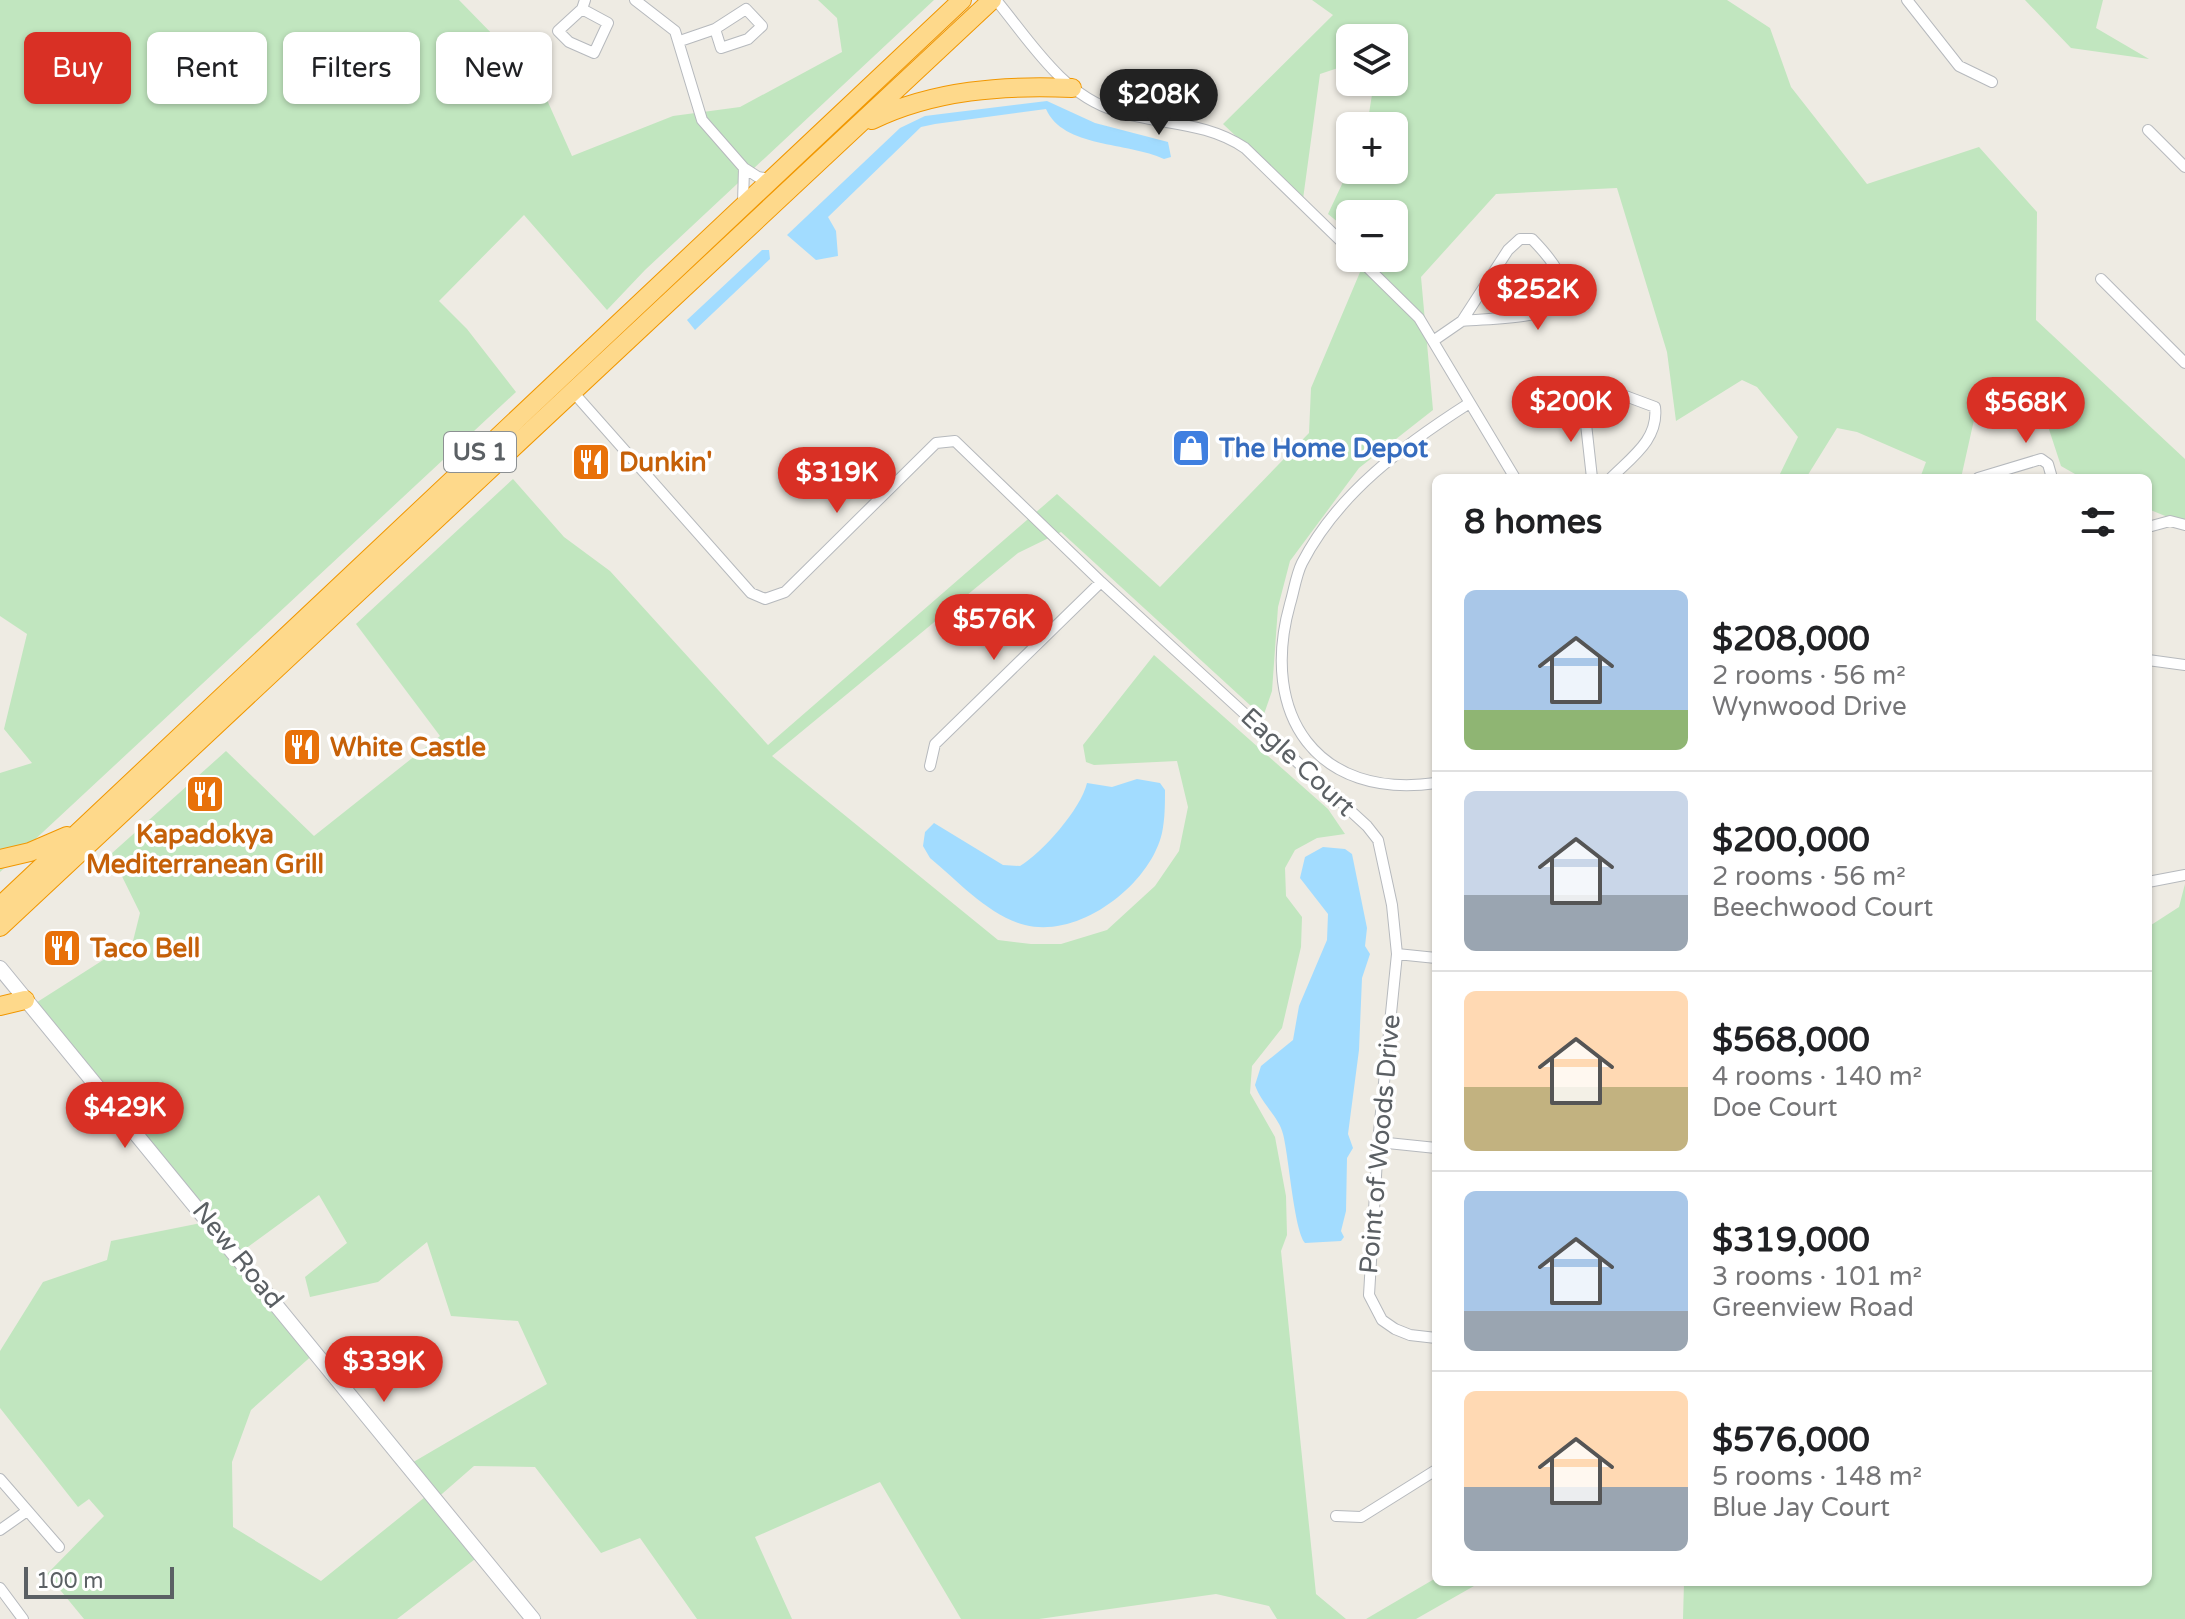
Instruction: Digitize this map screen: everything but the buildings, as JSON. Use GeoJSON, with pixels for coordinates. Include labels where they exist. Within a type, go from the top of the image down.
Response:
{"type":"FeatureCollection","features":[{"type":"Feature","properties":{"kind":"highway","name":"US 1"},"geometry":{"type":"LineString","coordinates":[[0,906],[962,0]]}},
{"type":"Feature","properties":{"kind":"highway","name":"US 1"},"geometry":{"type":"LineString","coordinates":[[0,927],[994,0]]}},
{"type":"Feature","properties":{"kind":"highway"},"geometry":{"type":"LineString","coordinates":[[1021,86],[1056,73]]}},
{"type":"Feature","properties":{"kind":"highway"},"geometry":{"type":"LineString","coordinates":[[855,129],[897,108],[929,98],[1021,86],[1072,88]]}},
{"type":"Feature","properties":{"kind":"highway"},"geometry":{"type":"LineString","coordinates":[[0,859],[30,852],[62,839],[93,819]]}},
{"type":"Feature","properties":{"kind":"highway"},"geometry":{"type":"LineString","coordinates":[[0,1006],[25,1000]]}},
{"type":"Feature","properties":{"kind":"street"},"geometry":{"type":"LineString","coordinates":[[635,0],[663,19],[680,41],[702,120],[744,168],[758,177],[770,179]]}},
{"type":"Feature","properties":{"kind":"street"},"geometry":{"type":"LineString","coordinates":[[994,0],[1072,88],[1115,111],[1192,125],[1226,136],[1245,148],[1336,236]]}},
{"type":"Feature","properties":{"kind":"street"},"geometry":{"type":"LineString","coordinates":[[1907,0],[1959,66],[1992,82]]}},
{"type":"Feature","properties":{"kind":"street"},"geometry":{"type":"LineString","coordinates":[[584,5],[608,23],[594,53],[569,42],[558,31],[584,5]]}},
{"type":"Feature","properties":{"kind":"street"},"geometry":{"type":"LineString","coordinates":[[680,41],[715,29],[746,9],[762,26],[748,39],[721,48],[715,29]]}},
{"type":"Feature","properties":{"kind":"street"},"geometry":{"type":"LineString","coordinates":[[2148,130],[2185,167]]}},
{"type":"Feature","properties":{"kind":"street"},"geometry":{"type":"LineString","coordinates":[[743,203],[744,168]]}},
{"type":"Feature","properties":{"kind":"street"},"geometry":{"type":"LineString","coordinates":[[1433,341],[1462,321],[1508,250],[1520,239],[1532,239],[1544,251],[1564,288],[1562,300],[1555,309],[1539,315],[1462,321]]}},
{"type":"Feature","properties":{"kind":"street"},"geometry":{"type":"LineString","coordinates":[[1372,272],[1419,318],[1512,474]]}},
{"type":"Feature","properties":{"kind":"street"},"geometry":{"type":"LineString","coordinates":[[2101,279],[2185,363]]}},
{"type":"Feature","properties":{"kind":"street"},"geometry":{"type":"LineString","coordinates":[[1592,474],[1584,406],[1590,394],[1604,388],[1655,407],[1658,424],[1652,436],[1615,474]]}},
{"type":"Feature","properties":{"kind":"street","name":"Eagle Court"},"geometry":{"type":"LineString","coordinates":[[573,392],[757,597],[765,599],[785,592],[936,443],[946,441],[962,446],[1101,582],[1367,826],[1378,840],[1392,905],[1397,954]]}},
{"type":"Feature","properties":{"kind":"street"},"geometry":{"type":"LineString","coordinates":[[1432,783],[1382,786],[1341,771],[1319,755],[1307,742],[1283,697],[1282,641],[1301,564],[1337,513],[1372,473],[1413,439],[1468,404]]}},
{"type":"Feature","properties":{"kind":"street"},"geometry":{"type":"LineString","coordinates":[[1991,474],[2041,459],[2048,464],[2051,474]]}},
{"type":"Feature","properties":{"kind":"street"},"geometry":{"type":"LineString","coordinates":[[2152,526],[2170,521],[2185,525]]}},
{"type":"Feature","properties":{"kind":"street"},"geometry":{"type":"LineString","coordinates":[[930,766],[935,744],[1101,582]]}},
{"type":"Feature","properties":{"kind":"street"},"geometry":{"type":"LineString","coordinates":[[2152,661],[2185,665]]}},
{"type":"Feature","properties":{"kind":"street"},"geometry":{"type":"LineString","coordinates":[[2152,881],[2185,875]]}},
{"type":"Feature","properties":{"kind":"street"},"geometry":{"type":"LineString","coordinates":[[1397,954],[1432,958]]}},
{"type":"Feature","properties":{"kind":"street","name":"Point of Woods Drive"},"geometry":{"type":"LineString","coordinates":[[1397,954],[1378,1142],[1369,1295],[1382,1320],[1395,1329],[1410,1335],[1432,1338]]}},
{"type":"Feature","properties":{"kind":"street","name":"New Road"},"geometry":{"type":"LineString","coordinates":[[0,968],[205,1214],[533,1619]]}},
{"type":"Feature","properties":{"kind":"street"},"geometry":{"type":"LineString","coordinates":[[1378,1142],[1432,1148]]}},
{"type":"Feature","properties":{"kind":"street"},"geometry":{"type":"LineString","coordinates":[[1336,1516],[1361,1517],[1432,1473]]}},
{"type":"Feature","properties":{"kind":"street"},"geometry":{"type":"LineString","coordinates":[[0,1479],[59,1547]]}},
{"type":"Feature","properties":{"kind":"street"},"geometry":{"type":"LineString","coordinates":[[0,1530],[27,1511]]}},
{"type":"Feature","properties":{"kind":"street"},"geometry":{"type":"LineString","coordinates":[[0,1588],[23,1619]]}},
{"type":"Feature","properties":{"kind":"green space"},"geometry":{"type":"Polygon","coordinates":[[[0,0],[459,0],[490,32],[436,32],[436,104],[549,104],[572,156],[673,116],[740,107],[842,52],[837,18],[818,0],[934,0],[645,270],[607,310],[524,215],[439,301],[467,329],[516,392],[0,872],[0,773],[32,763],[4,729],[27,634],[0,616],[0,0]]]}},
{"type":"Feature","properties":{"kind":"green space"},"geometry":{"type":"Polygon","coordinates":[[[1312,0],[1727,0],[1770,28],[1791,87],[1867,184],[1979,147],[2037,212],[2036,320],[2185,459],[2185,524],[2152,511],[2152,474],[2075,474],[2061,466],[2043,411],[1978,402],[1962,474],[1922,474],[1926,462],[1857,432],[1837,428],[1808,474],[1780,474],[1798,437],[1757,387],[1742,380],[1676,421],[1667,352],[1617,188],[1496,194],[1421,277],[1433,410],[1359,468],[1290,561],[1278,607],[1272,691],[1263,717],[1061,532],[1018,553],[772,756],[998,940],[1061,944],[1107,930],[1155,886],[1179,851],[1188,807],[1177,761],[1094,765],[1086,762],[1083,745],[1154,655],[1328,809],[1345,834],[1317,838],[1295,850],[1285,868],[1286,896],[1302,917],[1301,947],[1282,1028],[1252,1066],[1250,1093],[1275,1137],[1286,1196],[1287,1235],[1281,1251],[1316,1594],[1346,1619],[1277,1619],[1269,1606],[1216,1594],[1039,1619],[961,1619],[880,1482],[755,1537],[792,1619],[697,1619],[640,1538],[601,1553],[535,1467],[474,1466],[435,1500],[479,1556],[397,1619],[84,1619],[47,1574],[104,1516],[89,1499],[78,1507],[0,1408],[0,1351],[43,1282],[107,1260],[111,1241],[211,1221],[31,1006],[133,941],[140,913],[111,854],[226,751],[314,836],[440,736],[356,624],[513,479],[564,537],[610,571],[768,745],[1057,494],[1160,587],[1309,433],[1311,388],[1360,272],[1408,272],[1408,200],[1336,200],[1336,221],[1328,214],[1342,184],[1408,184],[1408,112],[1369,112],[1372,96],[1408,96],[1408,24],[1336,24],[1336,69],[1320,74],[1303,199],[1223,124],[1333,15],[1312,0]],[[319,1195],[237,1255],[316,1352],[251,1410],[232,1462],[233,1527],[321,1581],[430,1493],[410,1464],[547,1384],[518,1321],[451,1316],[427,1242],[378,1282],[310,1297],[305,1277],[347,1243],[319,1195]]]}},
{"type":"Feature","properties":{"kind":"green space"},"geometry":{"type":"Polygon","coordinates":[[[2025,0],[2103,0],[2096,28],[2149,59],[2071,48],[2025,0]]]}},
{"type":"Feature","properties":{"kind":"green space"},"geometry":{"type":"Polygon","coordinates":[[[2185,884],[2185,1619],[1683,1619],[1684,1586],[2152,1586],[2152,924],[2179,907],[2185,884]]]}},
{"type":"Feature","properties":{"kind":"green space"},"geometry":{"type":"Polygon","coordinates":[[[1432,1580],[1432,1586],[1474,1586],[1416,1619],[1366,1619],[1432,1580]]]}},
{"type":"Feature","properties":{"kind":"water"},"geometry":{"type":"Polygon","coordinates":[[[1047,101],[1095,123],[1168,142],[1171,157],[1164,159],[1081,137],[1054,122],[1046,109],[935,124],[921,127],[828,217],[836,231],[838,256],[816,260],[787,235],[900,128],[925,116],[1047,101]]]}},
{"type":"Feature","properties":{"kind":"water"},"geometry":{"type":"Polygon","coordinates":[[[762,250],[769,250],[770,259],[695,330],[687,320],[762,250]]]}},
{"type":"Feature","properties":{"kind":"water"},"geometry":{"type":"Polygon","coordinates":[[[1137,779],[1160,783],[1165,790],[1163,828],[1155,852],[1128,889],[1089,916],[1068,924],[1046,927],[1025,925],[999,914],[974,897],[930,858],[923,846],[925,832],[934,823],[1003,865],[1020,866],[1060,829],[1077,805],[1087,783],[1112,787],[1137,779]]]}},
{"type":"Feature","properties":{"kind":"water"},"geometry":{"type":"Polygon","coordinates":[[[1323,847],[1345,849],[1352,854],[1367,928],[1365,946],[1370,954],[1362,978],[1359,1050],[1348,1134],[1353,1148],[1347,1158],[1346,1211],[1341,1231],[1344,1237],[1341,1241],[1305,1243],[1298,1224],[1283,1134],[1255,1085],[1261,1066],[1293,1040],[1299,1006],[1327,940],[1328,914],[1300,878],[1305,857],[1323,847]]]}},
{"type":"Feature","properties":{"kind":"place","name":"The Home Depot"},"geometry":{"type":"Point","coordinates":[1191,448]}},
{"type":"Feature","properties":{"kind":"place","name":"Dunkin'"},"geometry":{"type":"Point","coordinates":[591,462]}},
{"type":"Feature","properties":{"kind":"place","name":"White Castle"},"geometry":{"type":"Point","coordinates":[302,747]}},
{"type":"Feature","properties":{"kind":"place","name":"Kapadokya Mediterranean Grill"},"geometry":{"type":"Point","coordinates":[205,794]}},
{"type":"Feature","properties":{"kind":"place","name":"Taco Bell"},"geometry":{"type":"Point","coordinates":[62,948]}}]}
